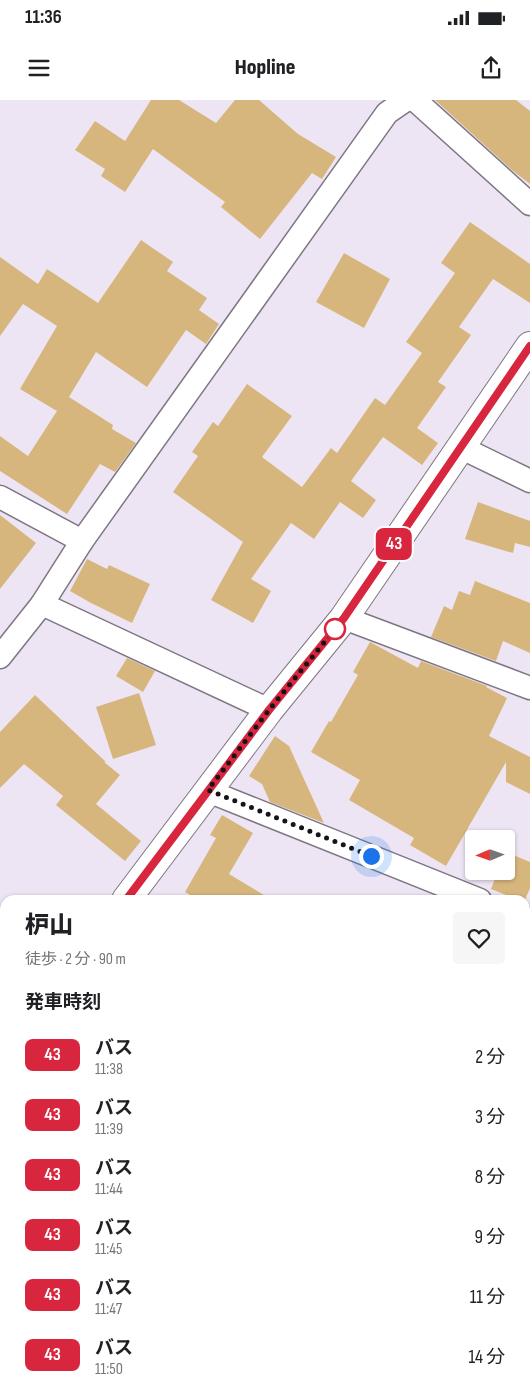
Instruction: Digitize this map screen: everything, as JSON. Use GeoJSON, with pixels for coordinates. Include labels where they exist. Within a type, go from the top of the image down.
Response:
{"type":"FeatureCollection","features":[{"type":"Feature","properties":{"kind":"main road"},"geometry":{"type":"LineString","coordinates":[[130,895],[269,710],[344,618],[530,346]]}},
{"type":"Feature","properties":{"kind":"street"},"geometry":{"type":"LineString","coordinates":[[0,657],[42,604],[82,541],[388,112],[406,100]]}},
{"type":"Feature","properties":{"kind":"street"},"geometry":{"type":"LineString","coordinates":[[415,100],[530,204]]}},
{"type":"Feature","properties":{"kind":"street"},"geometry":{"type":"LineString","coordinates":[[460,447],[530,481]]}},
{"type":"Feature","properties":{"kind":"street"},"geometry":{"type":"LineString","coordinates":[[0,497],[82,541]]}},
{"type":"Feature","properties":{"kind":"street"},"geometry":{"type":"LineString","coordinates":[[42,604],[269,710]]}},
{"type":"Feature","properties":{"kind":"street"},"geometry":{"type":"LineString","coordinates":[[344,618],[530,688]]}},
{"type":"Feature","properties":{"kind":"street"},"geometry":{"type":"LineString","coordinates":[[208,790],[468,895]]}},
{"type":"Feature","properties":{"kind":"building"},"geometry":{"type":"Polygon","coordinates":[[[151,100],[179,100],[216,123],[235,100],[259,100],[298,134],[336,157],[322,179],[312,173],[260,239],[221,207],[225,202],[153,149],[125,192],[101,176],[105,169],[75,150],[95,121],[125,141],[151,100]]]}},
{"type":"Feature","properties":{"kind":"building"},"geometry":{"type":"Polygon","coordinates":[[[435,100],[516,100],[530,111],[530,184],[513,171],[435,100]]]}},
{"type":"Feature","properties":{"kind":"building"},"geometry":{"type":"Polygon","coordinates":[[[470,222],[530,264],[530,303],[493,279],[459,327],[471,335],[438,382],[446,387],[417,428],[438,443],[422,465],[383,437],[351,481],[376,500],[363,518],[340,502],[314,539],[291,523],[251,579],[271,591],[253,623],[211,600],[243,542],[173,492],[198,456],[192,452],[213,422],[218,426],[247,384],[292,416],[262,457],[302,487],[331,448],[337,453],[375,398],[385,405],[422,353],[406,342],[455,273],[441,263],[470,222]]]}},
{"type":"Feature","properties":{"kind":"building"},"geometry":{"type":"Polygon","coordinates":[[[141,240],[173,262],[167,271],[207,298],[199,310],[219,324],[206,344],[186,330],[147,387],[96,352],[69,397],[113,425],[112,429],[136,443],[115,472],[100,464],[67,514],[0,471],[0,436],[28,456],[57,411],[20,389],[57,326],[23,304],[0,336],[0,257],[38,284],[47,269],[98,303],[141,240]]]}},
{"type":"Feature","properties":{"kind":"building"},"geometry":{"type":"Polygon","coordinates":[[[344,253],[390,279],[364,328],[316,302],[344,253]]]}},
{"type":"Feature","properties":{"kind":"building"},"geometry":{"type":"Polygon","coordinates":[[[478,502],[530,521],[530,547],[515,543],[513,553],[465,539],[478,502]]]}},
{"type":"Feature","properties":{"kind":"building"},"geometry":{"type":"Polygon","coordinates":[[[0,515],[36,543],[0,589],[0,515]]]}},
{"type":"Feature","properties":{"kind":"building"},"geometry":{"type":"Polygon","coordinates":[[[87,559],[107,569],[109,565],[150,584],[132,623],[70,591],[87,559]]]}},
{"type":"Feature","properties":{"kind":"building"},"geometry":{"type":"Polygon","coordinates":[[[475,581],[530,603],[530,653],[503,641],[496,661],[431,637],[444,606],[452,610],[459,591],[470,595],[475,581]]]}},
{"type":"Feature","properties":{"kind":"building"},"geometry":{"type":"Polygon","coordinates":[[[370,642],[418,668],[421,661],[487,686],[507,698],[489,736],[530,757],[530,794],[506,782],[506,762],[467,830],[465,830],[446,866],[410,845],[414,838],[349,800],[360,780],[311,752],[358,675],[353,672],[370,642]]]}},
{"type":"Feature","properties":{"kind":"building"},"geometry":{"type":"Polygon","coordinates":[[[127,658],[155,671],[143,692],[116,676],[127,658]]]}},
{"type":"Feature","properties":{"kind":"building"},"geometry":{"type":"Polygon","coordinates":[[[139,693],[156,745],[113,759],[96,707],[139,693]]]}},
{"type":"Feature","properties":{"kind":"building"},"geometry":{"type":"Polygon","coordinates":[[[35,695],[120,775],[96,804],[141,841],[125,861],[56,805],[63,796],[24,764],[0,788],[0,732],[35,695]]]}},
{"type":"Feature","properties":{"kind":"building"},"geometry":{"type":"Polygon","coordinates":[[[275,736],[289,746],[324,823],[270,802],[262,784],[249,776],[275,736]]]}},
{"type":"Feature","properties":{"kind":"building"},"geometry":{"type":"Polygon","coordinates":[[[222,815],[253,833],[229,874],[264,895],[190,895],[185,892],[216,838],[210,835],[222,815]]]}},
{"type":"Feature","properties":{"kind":"building"},"geometry":{"type":"Polygon","coordinates":[[[515,856],[530,862],[530,888],[527,895],[506,895],[491,889],[494,880],[515,880],[515,856]]]}},
{"type":"Feature","properties":{"kind":"bus line","name":"43"},"geometry":{"type":"LineString","coordinates":[[130,895],[269,710],[344,618],[530,346]]}},
{"type":"Feature","properties":{"kind":"route"},"geometry":{"type":"LineString","coordinates":[[335,629],[269,710],[208,790],[371,856]]}}]}
